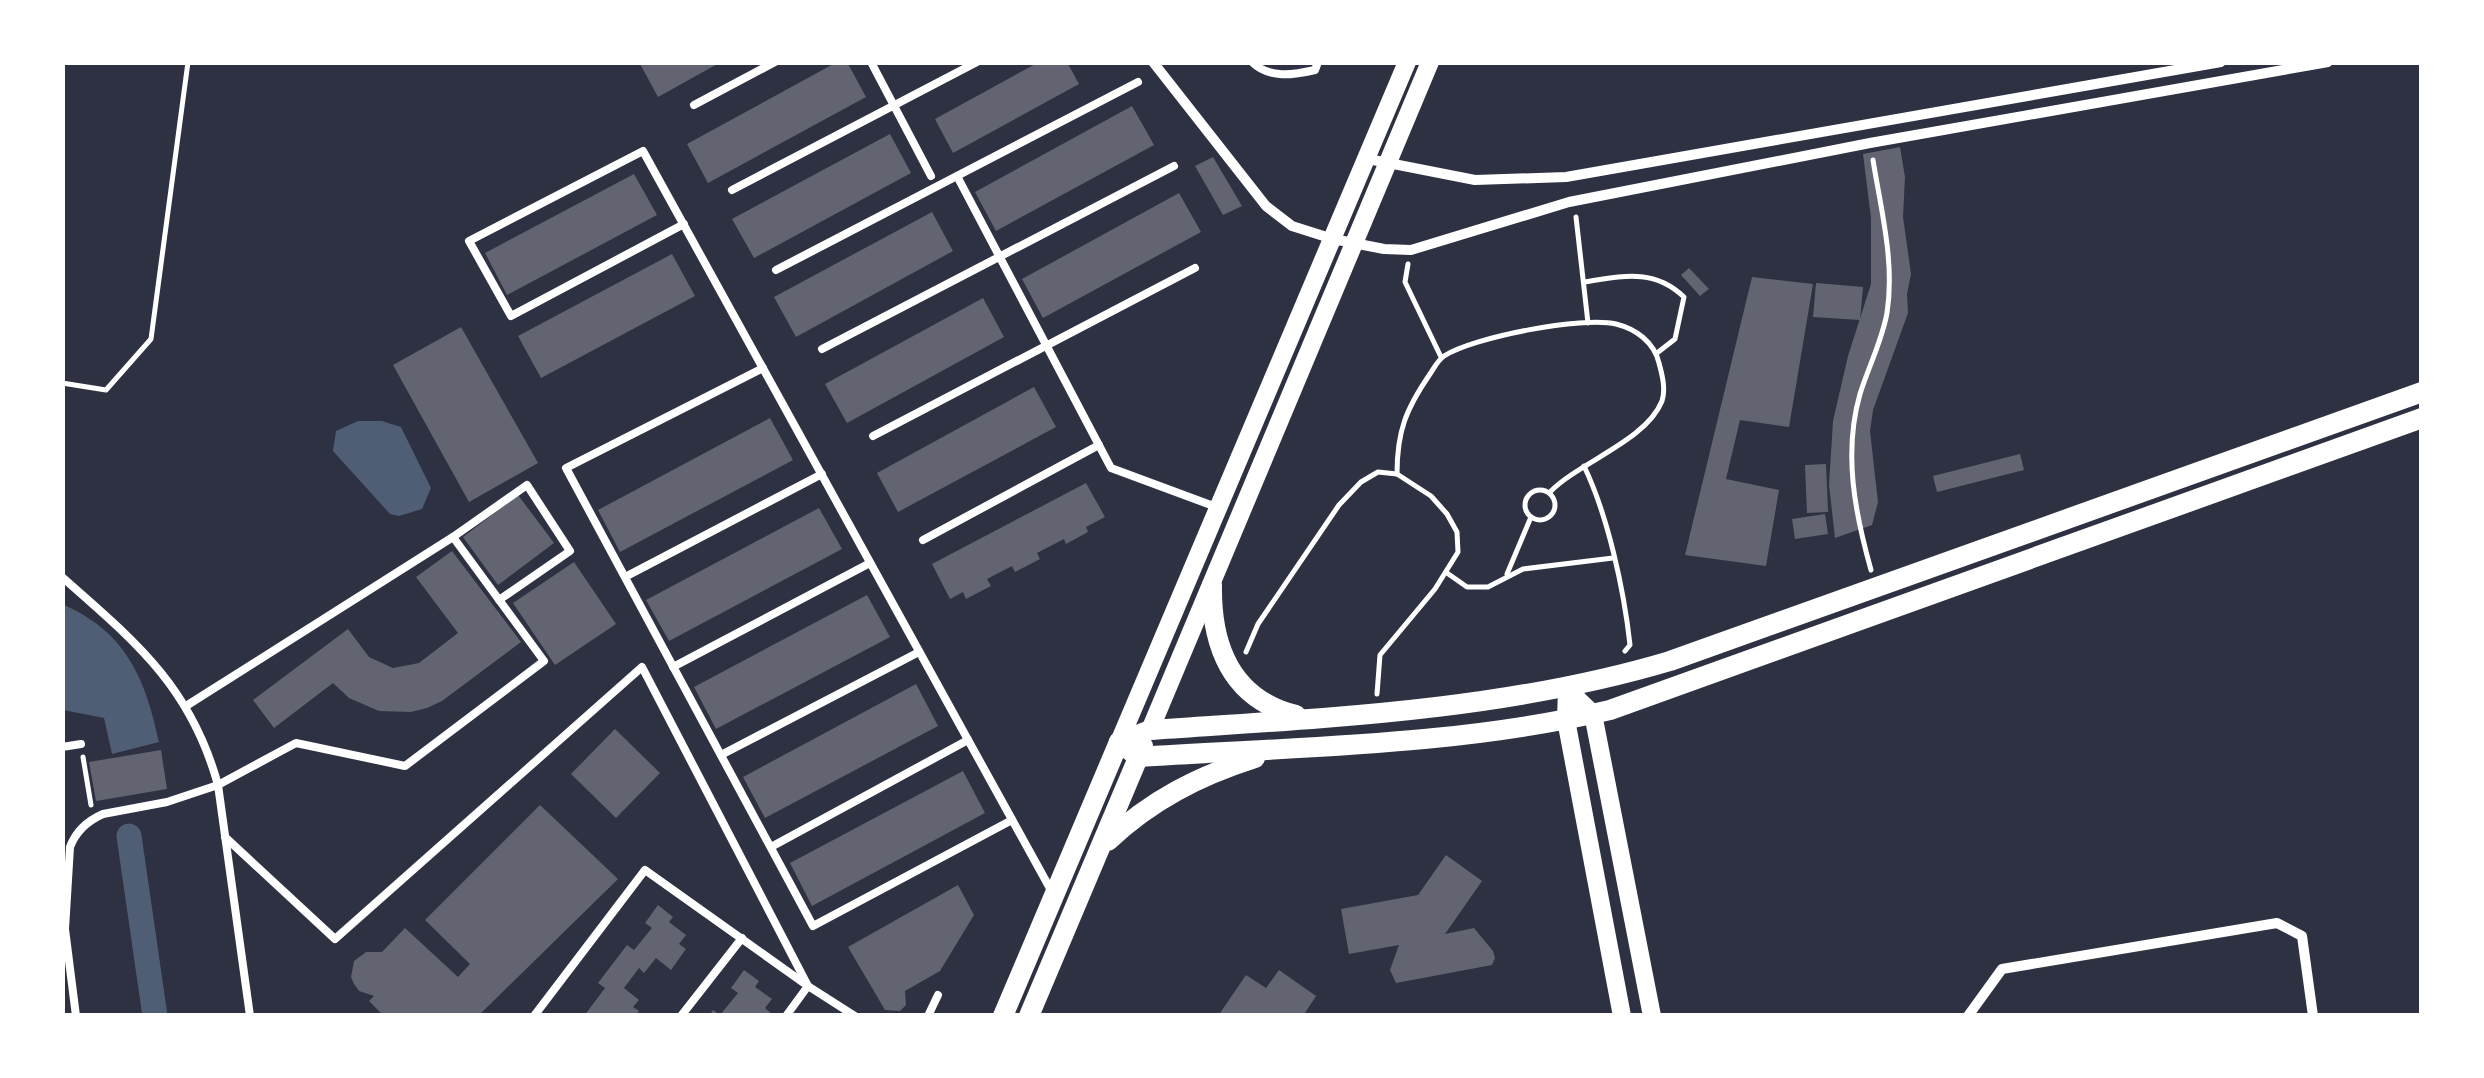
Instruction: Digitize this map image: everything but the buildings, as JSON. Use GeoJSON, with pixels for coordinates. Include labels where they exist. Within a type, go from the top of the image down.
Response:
{"type":"FeatureCollection","features":[{"type":"Feature","properties":{"kind":"main road"},"geometry":{"type":"LineString","coordinates":[[1003,1016],[1120,742],[1150,730],[1378,712],[1568,689],[1602,681],[1670,661],[2422,392]]}},
{"type":"Feature","properties":{"kind":"main road"},"geometry":{"type":"LineString","coordinates":[[1120,742],[1138,757],[1296,748],[1515,729],[1594,714],[1678,688],[2422,418]]}},
{"type":"Feature","properties":{"kind":"main road"},"geometry":{"type":"LineString","coordinates":[[1212,584],[1212,621],[1219,647],[1236,677],[1273,710],[1307,718]]}},
{"type":"Feature","properties":{"kind":"main road"},"geometry":{"type":"LineString","coordinates":[[1029,1016],[1150,730]]}},
{"type":"Feature","properties":{"kind":"main road"},"geometry":{"type":"LineString","coordinates":[[1099,850],[1130,820],[1190,782],[1256,757],[1296,748]]}},
{"type":"Feature","properties":{"kind":"street"},"geometry":{"type":"LineString","coordinates":[[1153,62],[1266,206],[1292,226],[1334,239],[1411,250],[1570,202],[1870,143],[2328,62]]}},
{"type":"Feature","properties":{"kind":"street"},"geometry":{"type":"LineString","coordinates":[[1120,742],[1407,62]]}},
{"type":"Feature","properties":{"kind":"street"},"geometry":{"type":"LineString","coordinates":[[1150,730],[1430,62]]}},
{"type":"Feature","properties":{"kind":"street"},"geometry":{"type":"LineString","coordinates":[[1368,160],[1475,180],[1566,177],[2221,62]]}},
{"type":"Feature","properties":{"kind":"street"},"geometry":{"type":"LineString","coordinates":[[1568,689],[1594,714],[1652,1016]]}},
{"type":"Feature","properties":{"kind":"street"},"geometry":{"type":"LineString","coordinates":[[1568,689],[1566,720],[1622,1016]]}},
{"type":"Feature","properties":{"kind":"street"},"geometry":{"type":"LineString","coordinates":[[1968,1016],[2002,969],[2277,923],[2302,936],[2313,1016]]}},
{"type":"Feature","properties":{"kind":"lane"},"geometry":{"type":"LineString","coordinates":[[694,105],[775,62]]}},
{"type":"Feature","properties":{"kind":"lane"},"geometry":{"type":"LineString","coordinates":[[871,62],[931,176]]}},
{"type":"Feature","properties":{"kind":"lane"},"geometry":{"type":"LineString","coordinates":[[732,190],[977,62]]}},
{"type":"Feature","properties":{"kind":"lane"},"geometry":{"type":"LineString","coordinates":[[1252,62],[1261,71],[1292,76],[1315,70],[1318,62]]}},
{"type":"Feature","properties":{"kind":"lane"},"geometry":{"type":"LineString","coordinates":[[776,270],[1138,82]]}},
{"type":"Feature","properties":{"kind":"lane"},"geometry":{"type":"LineString","coordinates":[[684,224],[511,316],[470,241],[644,151],[1054,896]]}},
{"type":"Feature","properties":{"kind":"lane"},"geometry":{"type":"LineString","coordinates":[[822,349],[1174,166]]}},
{"type":"Feature","properties":{"kind":"lane"},"geometry":{"type":"LineString","coordinates":[[958,176],[1111,468],[1219,508]]}},
{"type":"Feature","properties":{"kind":"lane"},"geometry":{"type":"LineString","coordinates":[[873,436],[1195,268]]}},
{"type":"Feature","properties":{"kind":"lane"},"geometry":{"type":"LineString","coordinates":[[763,368],[566,468],[813,926],[1012,820]]}},
{"type":"Feature","properties":{"kind":"lane"},"geometry":{"type":"LineString","coordinates":[[923,540],[1099,445]]}},
{"type":"Feature","properties":{"kind":"lane"},"geometry":{"type":"LineString","coordinates":[[625,577],[822,474]]}},
{"type":"Feature","properties":{"kind":"lane"},"geometry":{"type":"LineString","coordinates":[[186,706],[453,536],[526,484],[570,550],[499,600]]}},
{"type":"Feature","properties":{"kind":"lane"},"geometry":{"type":"LineString","coordinates":[[76,1016],[64,929],[70,848],[74,836],[93,818],[167,802],[218,785],[296,743],[405,766],[544,661],[453,536]]}},
{"type":"Feature","properties":{"kind":"lane"},"geometry":{"type":"LineString","coordinates":[[673,667],[870,563]]}},
{"type":"Feature","properties":{"kind":"lane"},"geometry":{"type":"LineString","coordinates":[[62,577],[142,647],[186,706],[210,754],[218,785],[250,1016]]}},
{"type":"Feature","properties":{"kind":"lane"},"geometry":{"type":"LineString","coordinates":[[721,755],[919,652]]}},
{"type":"Feature","properties":{"kind":"lane"},"geometry":{"type":"LineString","coordinates":[[225,837],[334,939],[642,667],[808,986]]}},
{"type":"Feature","properties":{"kind":"lane"},"geometry":{"type":"LineString","coordinates":[[771,847],[968,740]]}},
{"type":"Feature","properties":{"kind":"lane"},"geometry":{"type":"LineString","coordinates":[[62,746],[81,744]]}},
{"type":"Feature","properties":{"kind":"lane"},"geometry":{"type":"LineString","coordinates":[[534,1016],[645,870],[855,1016]]}},
{"type":"Feature","properties":{"kind":"lane"},"geometry":{"type":"LineString","coordinates":[[682,1016],[742,938]]}},
{"type":"Feature","properties":{"kind":"lane"},"geometry":{"type":"LineString","coordinates":[[786,1016],[808,986]]}},
{"type":"Feature","properties":{"kind":"lane"},"geometry":{"type":"LineString","coordinates":[[928,1016],[938,995]]}},
{"type":"Feature","properties":{"kind":"path"},"geometry":{"type":"LineString","coordinates":[[62,382],[106,390],[151,339],[188,62]]}},
{"type":"Feature","properties":{"kind":"path"},"geometry":{"type":"LineString","coordinates":[[1870,143],[1890,262],[1887,315],[1858,398],[1850,464],[1860,532],[1876,587]]}},
{"type":"Feature","properties":{"kind":"path"},"geometry":{"type":"LineString","coordinates":[[1570,202],[1576,216],[1588,324]]}},
{"type":"Feature","properties":{"kind":"path"},"geometry":{"type":"LineString","coordinates":[[1411,250],[1405,282],[1442,357]]}},
{"type":"Feature","properties":{"kind":"path"},"geometry":{"type":"LineString","coordinates":[[1584,282],[1638,273],[1670,284],[1684,298],[1675,339],[1657,352]]}},
{"type":"Feature","properties":{"kind":"path"},"geometry":{"type":"LineString","coordinates":[[1396,474],[1397,451],[1409,404],[1442,357],[1491,338],[1588,324],[1611,323],[1627,328],[1642,336],[1657,352],[1663,378],[1662,400],[1646,422],[1564,477],[1550,492]]}},
{"type":"Feature","properties":{"kind":"path"},"geometry":{"type":"LineString","coordinates":[[1584,466],[1597,494],[1630,645],[1602,681]]}},
{"type":"Feature","properties":{"kind":"path"},"geometry":{"type":"LineString","coordinates":[[1236,677],[1258,624],[1339,505],[1361,482],[1378,472],[1396,474],[1432,496],[1457,532],[1458,552],[1447,573],[1380,655],[1376,678],[1378,712]]}},
{"type":"Feature","properties":{"kind":"path"},"geometry":{"type":"LineString","coordinates":[[1539,489],[1550,492],[1556,502],[1554,513],[1545,520],[1531,517],[1524,503],[1529,493],[1539,489]]}},
{"type":"Feature","properties":{"kind":"path"},"geometry":{"type":"LineString","coordinates":[[1506,577],[1531,517]]}},
{"type":"Feature","properties":{"kind":"path"},"geometry":{"type":"LineString","coordinates":[[1447,573],[1467,588],[1488,588],[1524,569],[1613,558]]}},
{"type":"Feature","properties":{"kind":"path"},"geometry":{"type":"LineString","coordinates":[[81,744],[93,818]]}},
{"type":"Feature","properties":{"kind":"water"},"geometry":{"type":"Polygon","coordinates":[[[358,421],[382,421],[401,427],[431,488],[422,509],[399,516],[390,514],[333,451],[336,431],[358,421]]]}},
{"type":"Feature","properties":{"kind":"water"},"geometry":{"type":"Polygon","coordinates":[[[62,604],[102,628],[129,659],[147,697],[159,742],[112,754],[104,718],[63,710],[62,604]]]}},
{"type":"Feature","properties":{"kind":"waterway"},"geometry":{"type":"LineString","coordinates":[[129,836],[155,1016]]}}]}
